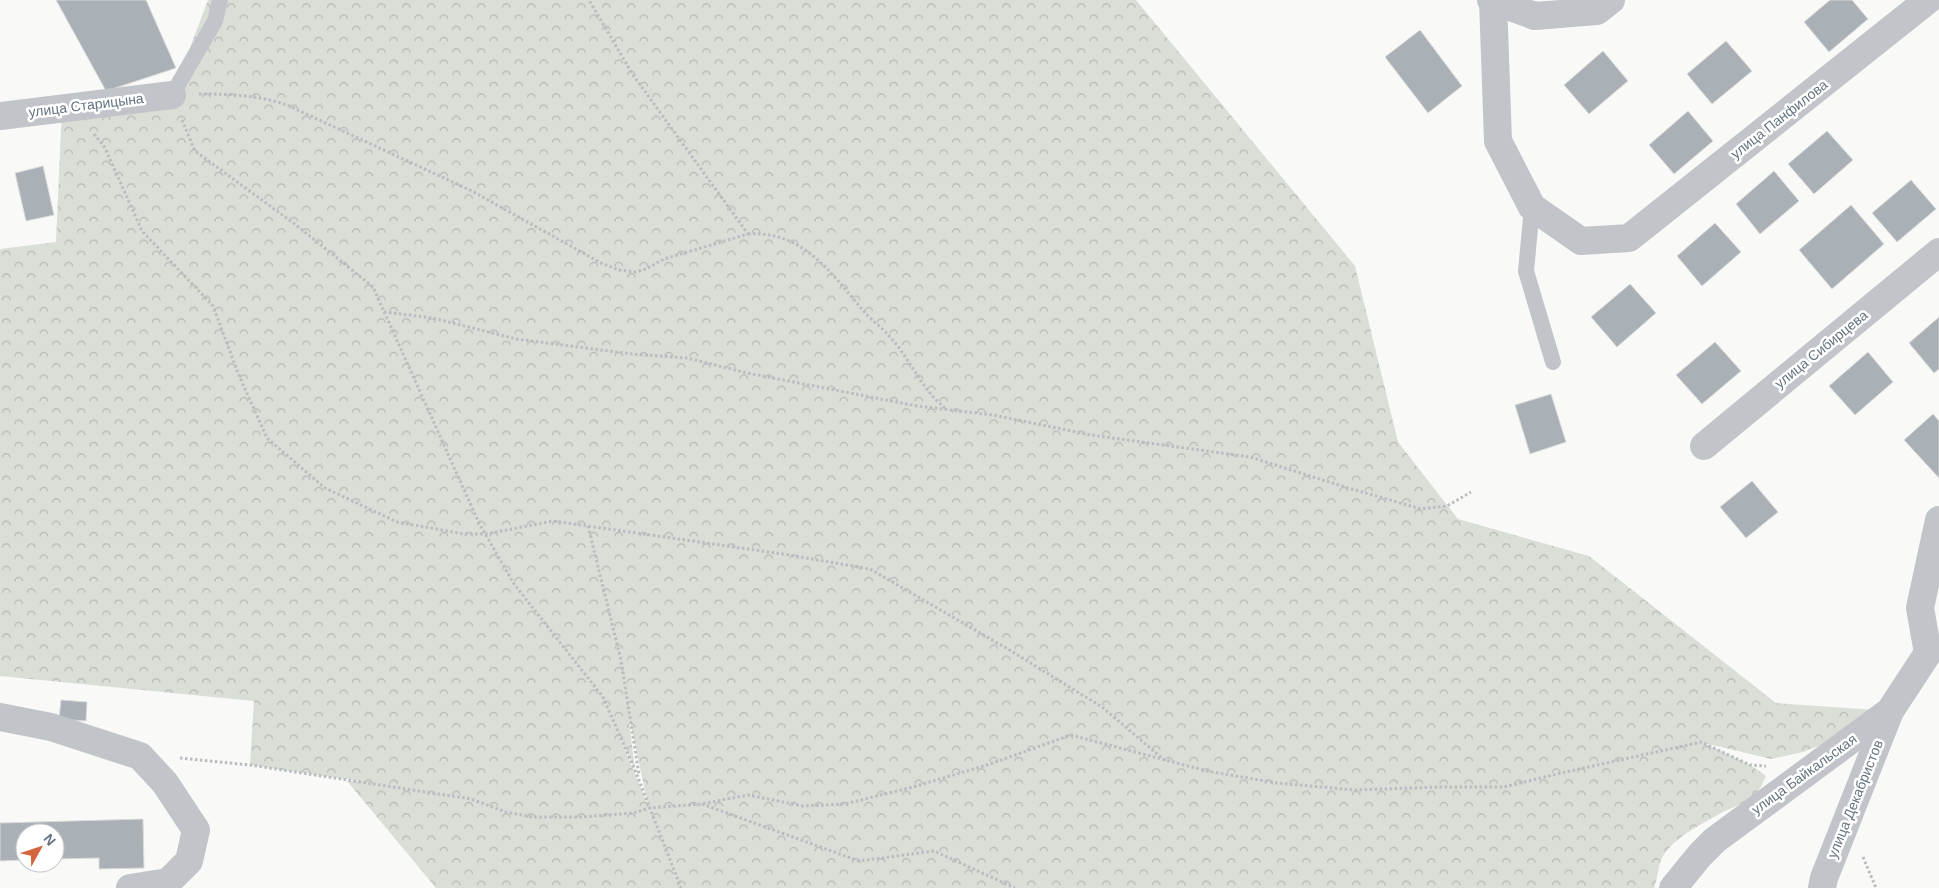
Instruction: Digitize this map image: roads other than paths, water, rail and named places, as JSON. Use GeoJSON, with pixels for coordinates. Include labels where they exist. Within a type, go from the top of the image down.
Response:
{"type":"FeatureCollection","features":[{"type":"Feature","properties":{"kind":"street"},"geometry":{"type":"LineString","coordinates":[[1532,207],[1498,141],[1492,0],[1535,16],[1597,11],[1611,0]]}},
{"type":"Feature","properties":{"kind":"street","name":"улица Панфилова"},"geometry":{"type":"LineString","coordinates":[[1532,207],[1581,241],[1629,238],[1928,0]]}},
{"type":"Feature","properties":{"kind":"street","name":"улица Старицына"},"geometry":{"type":"LineString","coordinates":[[0,116],[172,95]]}},
{"type":"Feature","properties":{"kind":"street","name":"улица Сибирцева"},"geometry":{"type":"LineString","coordinates":[[1704,446],[1939,252]]}},
{"type":"Feature","properties":{"kind":"street"},"geometry":{"type":"LineString","coordinates":[[1933,651],[1920,608],[1939,520]]}},
{"type":"Feature","properties":{"kind":"street","name":"улица Байкальская"},"geometry":{"type":"LineString","coordinates":[[1673,888],[1715,840],[1890,711],[1933,651]]}},
{"type":"Feature","properties":{"kind":"street","name":"улица Декабристов"},"geometry":{"type":"LineString","coordinates":[[1822,888],[1824,878],[1890,711]]}},
{"type":"Feature","properties":{"kind":"street"},"geometry":{"type":"LineString","coordinates":[[0,717],[51,727],[140,756],[165,783],[196,830],[189,861],[168,882],[130,888]]}},
{"type":"Feature","properties":{"kind":"lane"},"geometry":{"type":"LineString","coordinates":[[172,95],[215,21],[220,0]]}},
{"type":"Feature","properties":{"kind":"lane"},"geometry":{"type":"LineString","coordinates":[[1532,207],[1526,271],[1553,362]]}}]}
